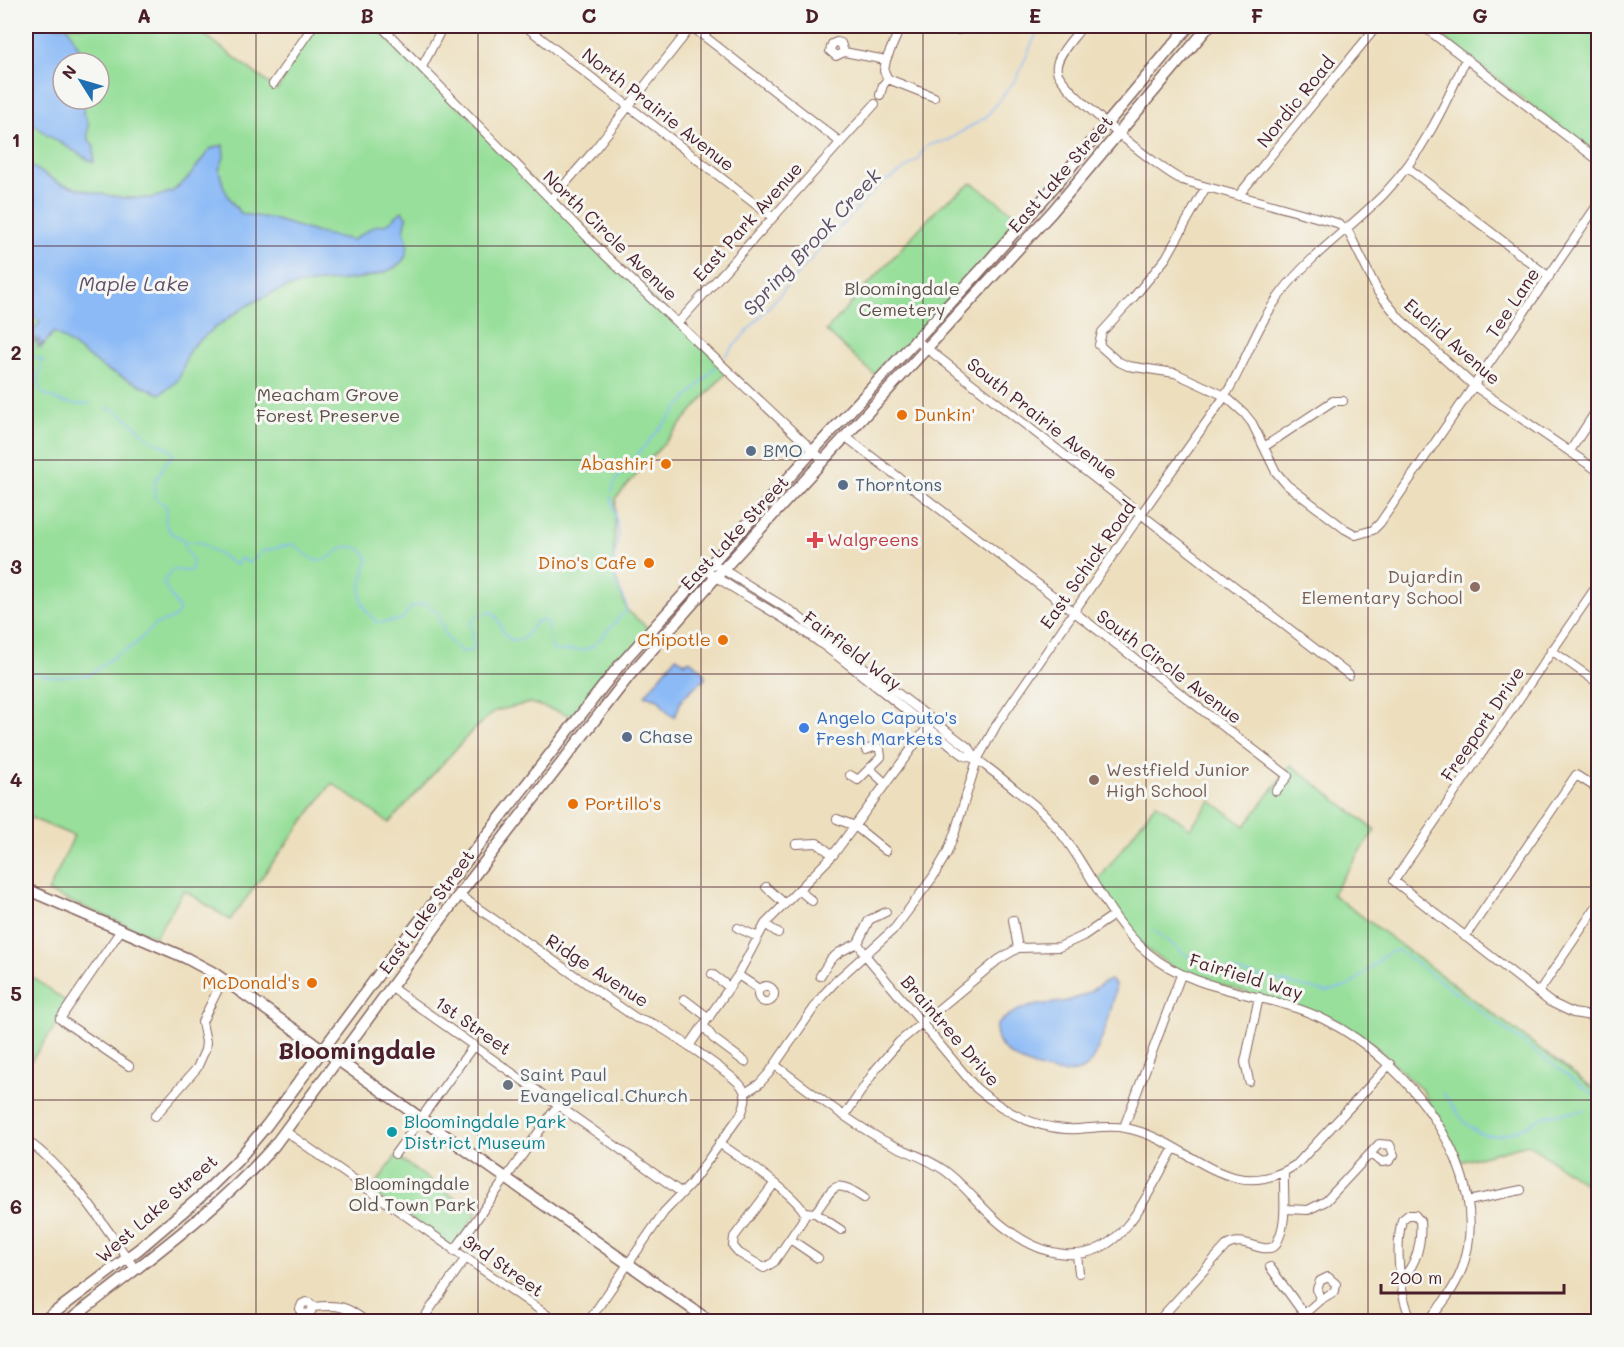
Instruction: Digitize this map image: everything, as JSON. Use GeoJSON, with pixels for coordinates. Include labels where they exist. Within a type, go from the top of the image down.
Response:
{"type":"FeatureCollection","features":[{"type":"Feature","properties":{"kind":"main road","name":"East Lake Street"},"geometry":{"type":"LineString","coordinates":[[323,1050],[396,951],[620,666],[1041,202],[1190,26]]}},
{"type":"Feature","properties":{"kind":"main road","name":"East Lake Street"},"geometry":{"type":"LineString","coordinates":[[338,1060],[459,895],[629,676],[720,573],[1052,212],[1209,26]]}},
{"type":"Feature","properties":{"kind":"main road"},"geometry":{"type":"LineString","coordinates":[[459,895],[456,887],[460,870]]}},
{"type":"Feature","properties":{"kind":"main road"},"geometry":{"type":"LineString","coordinates":[[26,890],[186,958],[224,980],[711,1322]]}},
{"type":"Feature","properties":{"kind":"main road","name":"West Lake Street"},"geometry":{"type":"LineString","coordinates":[[42,1322],[127,1258],[199,1198],[237,1161],[323,1050]]}},
{"type":"Feature","properties":{"kind":"main road","name":"West Lake Street"},"geometry":{"type":"LineString","coordinates":[[74,1320],[226,1195],[261,1161],[338,1060]]}},
{"type":"Feature","properties":{"kind":"street"},"geometry":{"type":"LineString","coordinates":[[273,84],[313,26]]}},
{"type":"Feature","properties":{"kind":"street","name":"North Circle Avenue"},"geometry":{"type":"LineString","coordinates":[[381,26],[605,255],[824,461]]}},
{"type":"Feature","properties":{"kind":"street"},"geometry":{"type":"LineString","coordinates":[[422,67],[443,26]]}},
{"type":"Feature","properties":{"kind":"street","name":"North Prairie Avenue"},"geometry":{"type":"LineString","coordinates":[[525,26],[772,218]]}},
{"type":"Feature","properties":{"kind":"street"},"geometry":{"type":"LineString","coordinates":[[551,200],[630,107],[692,26],[840,142]]}},
{"type":"Feature","properties":{"kind":"street"},"geometry":{"type":"LineString","coordinates":[[901,26],[886,60],[884,71],[888,79],[934,97]]}},
{"type":"Feature","properties":{"kind":"street"},"geometry":{"type":"LineString","coordinates":[[953,26],[959,30],[966,26]]}},
{"type":"Feature","properties":{"kind":"street"},"geometry":{"type":"LineString","coordinates":[[1076,26],[1078,32],[1058,60],[1057,71],[1064,83],[1118,133],[1172,176],[1337,223],[1345,228]]}},
{"type":"Feature","properties":{"kind":"street","name":"Nordic Road"},"geometry":{"type":"LineString","coordinates":[[1238,196],[1377,26]]}},
{"type":"Feature","properties":{"kind":"street"},"geometry":{"type":"LineString","coordinates":[[1423,26],[1599,160]]}},
{"type":"Feature","properties":{"kind":"street"},"geometry":{"type":"LineString","coordinates":[[844,52],[886,60]]}},
{"type":"Feature","properties":{"kind":"street","name":"East Schick Road"},"geometry":{"type":"LineString","coordinates":[[745,1093],[759,1084],[775,1065],[823,995],[901,922],[938,869],[956,832],[977,760],[997,724],[1225,396],[1256,333],[1275,301],[1307,263],[1379,199],[1408,168],[1444,108],[1466,58]]}},
{"type":"Feature","properties":{"kind":"street"},"geometry":{"type":"LineString","coordinates":[[880,95],[883,84],[888,79]]}},
{"type":"Feature","properties":{"kind":"street","name":"East Park Avenue"},"geometry":{"type":"LineString","coordinates":[[678,323],[874,104]]}},
{"type":"Feature","properties":{"kind":"street"},"geometry":{"type":"LineString","coordinates":[[1408,168],[1549,277]]}},
{"type":"Feature","properties":{"kind":"street"},"geometry":{"type":"LineString","coordinates":[[1206,187],[1166,258],[1102,332],[1097,345],[1117,361],[1128,366],[1176,373],[1225,396],[1244,413],[1264,447],[1333,401],[1343,401]]}},
{"type":"Feature","properties":{"kind":"street","name":"Tee Lane"},"geometry":{"type":"LineString","coordinates":[[1264,447],[1276,472],[1287,485],[1356,536],[1373,530],[1599,204]]}},
{"type":"Feature","properties":{"kind":"street","name":"Euclid Avenue"},"geometry":{"type":"LineString","coordinates":[[1345,228],[1356,245],[1378,292],[1389,308],[1474,386],[1599,471]]}},
{"type":"Feature","properties":{"kind":"street","name":"South Prairie Avenue"},"geometry":{"type":"LineString","coordinates":[[916,340],[1349,675]]}},
{"type":"Feature","properties":{"kind":"street"},"geometry":{"type":"LineString","coordinates":[[1570,451],[1599,408]]}},
{"type":"Feature","properties":{"kind":"street","name":"South Circle Avenue"},"geometry":{"type":"LineString","coordinates":[[846,437],[1288,776],[1276,791]]}},
{"type":"Feature","properties":{"kind":"street","name":"Fairfield Way"},"geometry":{"type":"LineString","coordinates":[[709,567],[791,611],[970,749],[977,760]]}},
{"type":"Feature","properties":{"kind":"street","name":"Fairfield Way"},"geometry":{"type":"LineString","coordinates":[[720,573],[824,645],[965,756],[977,760],[1025,797],[1058,828],[1081,859],[1114,915],[1141,947],[1181,975],[1290,1005],[1332,1023],[1356,1037],[1390,1064],[1420,1098],[1442,1132],[1456,1163],[1468,1201],[1470,1228],[1462,1269],[1443,1303],[1426,1322]]}},
{"type":"Feature","properties":{"kind":"street","name":"Freeport Drive"},"geometry":{"type":"LineString","coordinates":[[1465,937],[1394,881],[1599,584]]}},
{"type":"Feature","properties":{"kind":"street"},"geometry":{"type":"LineString","coordinates":[[1551,651],[1599,683]]}},
{"type":"Feature","properties":{"kind":"street"},"geometry":{"type":"LineString","coordinates":[[689,1047],[738,975],[765,924],[833,855],[933,720]]}},
{"type":"Feature","properties":{"kind":"street"},"geometry":{"type":"LineString","coordinates":[[850,775],[858,780],[881,757],[880,749],[876,746],[866,750]]}},
{"type":"Feature","properties":{"kind":"street"},"geometry":{"type":"LineString","coordinates":[[870,769],[886,784]]}},
{"type":"Feature","properties":{"kind":"street"},"geometry":{"type":"LineString","coordinates":[[1599,789],[1576,775],[1465,937],[1560,1008],[1573,1013],[1599,1017]]}},
{"type":"Feature","properties":{"kind":"street"},"geometry":{"type":"LineString","coordinates":[[837,819],[855,826],[886,851]]}},
{"type":"Feature","properties":{"kind":"street"},"geometry":{"type":"LineString","coordinates":[[796,844],[817,843],[833,855]]}},
{"type":"Feature","properties":{"kind":"street"},"geometry":{"type":"LineString","coordinates":[[766,887],[785,904]]}},
{"type":"Feature","properties":{"kind":"street"},"geometry":{"type":"LineString","coordinates":[[800,891],[812,901]]}},
{"type":"Feature","properties":{"kind":"street","name":"Ridge Avenue"},"geometry":{"type":"LineString","coordinates":[[459,895],[636,1018],[655,1024],[689,1047],[737,1081],[745,1093]]}},
{"type":"Feature","properties":{"kind":"street"},"geometry":{"type":"LineString","coordinates":[[1538,993],[1599,904]]}},
{"type":"Feature","properties":{"kind":"street"},"geometry":{"type":"LineString","coordinates":[[820,976],[831,959],[858,943],[869,920],[886,912]]}},
{"type":"Feature","properties":{"kind":"street"},"geometry":{"type":"LineString","coordinates":[[845,1115],[898,1042],[998,960],[1018,948],[1059,947],[1083,936],[1114,915]]}},
{"type":"Feature","properties":{"kind":"street"},"geometry":{"type":"LineString","coordinates":[[1013,920],[1018,948]]}},
{"type":"Feature","properties":{"kind":"street"},"geometry":{"type":"LineString","coordinates":[[765,924],[778,933]]}},
{"type":"Feature","properties":{"kind":"street"},"geometry":{"type":"LineString","coordinates":[[738,928],[758,937]]}},
{"type":"Feature","properties":{"kind":"street"},"geometry":{"type":"LineString","coordinates":[[121,930],[60,1019],[129,1066]]}},
{"type":"Feature","properties":{"kind":"street","name":"Braintree Drive"},"geometry":{"type":"LineString","coordinates":[[858,943],[866,956],[976,1088],[1009,1113],[1055,1127],[1072,1129],[1124,1127],[1151,1136],[1219,1173],[1239,1179],[1263,1179],[1284,1172],[1307,1155],[1390,1064]]}},
{"type":"Feature","properties":{"kind":"street"},"geometry":{"type":"LineString","coordinates":[[712,974],[729,987]]}},
{"type":"Feature","properties":{"kind":"street"},"geometry":{"type":"LineString","coordinates":[[738,975],[759,989]]}},
{"type":"Feature","properties":{"kind":"street"},"geometry":{"type":"LineString","coordinates":[[1124,1127],[1181,975]]}},
{"type":"Feature","properties":{"kind":"street"},"geometry":{"type":"LineString","coordinates":[[154,1116],[197,1068],[206,1042],[202,1022],[224,980]]}},
{"type":"Feature","properties":{"kind":"street","name":"1st Street"},"geometry":{"type":"LineString","coordinates":[[392,988],[682,1193]]}},
{"type":"Feature","properties":{"kind":"street"},"geometry":{"type":"LineString","coordinates":[[1249,1081],[1245,1062],[1259,997]]}},
{"type":"Feature","properties":{"kind":"street"},"geometry":{"type":"LineString","coordinates":[[684,999],[709,1018]]}},
{"type":"Feature","properties":{"kind":"street"},"geometry":{"type":"LineString","coordinates":[[704,1026],[713,1038],[744,1062]]}},
{"type":"Feature","properties":{"kind":"street"},"geometry":{"type":"LineString","coordinates":[[395,1154],[474,1046]]}},
{"type":"Feature","properties":{"kind":"street"},"geometry":{"type":"LineString","coordinates":[[775,1065],[885,1142],[943,1170],[962,1185],[1006,1229],[1028,1244],[1049,1252],[1077,1255],[1105,1245],[1125,1228],[1174,1148]]}},
{"type":"Feature","properties":{"kind":"street"},"geometry":{"type":"LineString","coordinates":[[588,1322],[664,1212],[682,1193],[741,1114],[745,1093]]}},
{"type":"Feature","properties":{"kind":"street"},"geometry":{"type":"LineString","coordinates":[[453,1251],[558,1105]]}},
{"type":"Feature","properties":{"kind":"street","name":"3rd Street"},"geometry":{"type":"LineString","coordinates":[[285,1131],[557,1322]]}},
{"type":"Feature","properties":{"kind":"street"},"geometry":{"type":"LineString","coordinates":[[26,1140],[56,1164],[88,1203],[135,1269]]}},
{"type":"Feature","properties":{"kind":"street"},"geometry":{"type":"LineString","coordinates":[[719,1143],[774,1184],[799,1204],[804,1212],[802,1221],[774,1262],[764,1268],[739,1253],[733,1246],[734,1237],[774,1184]]}},
{"type":"Feature","properties":{"kind":"street"},"geometry":{"type":"LineString","coordinates":[[1285,1209],[1308,1210],[1318,1206],[1330,1198],[1371,1154]]}},
{"type":"Feature","properties":{"kind":"street"},"geometry":{"type":"LineString","coordinates":[[1158,1322],[1231,1242],[1241,1241],[1272,1248],[1279,1239],[1283,1227],[1284,1172]]}},
{"type":"Feature","properties":{"kind":"street"},"geometry":{"type":"LineString","coordinates":[[815,1213],[834,1187],[839,1185],[845,1186],[864,1198]]}},
{"type":"Feature","properties":{"kind":"street"},"geometry":{"type":"LineString","coordinates":[[1468,1201],[1521,1190]]}},
{"type":"Feature","properties":{"kind":"street"},"geometry":{"type":"LineString","coordinates":[[804,1212],[815,1213],[841,1230]]}},
{"type":"Feature","properties":{"kind":"street"},"geometry":{"type":"LineString","coordinates":[[1400,1280],[1411,1267],[1421,1236],[1418,1217],[1412,1215],[1404,1217],[1401,1225],[1400,1280],[1402,1293],[1413,1322]]}},
{"type":"Feature","properties":{"kind":"street"},"geometry":{"type":"LineString","coordinates":[[790,1239],[818,1258]]}},
{"type":"Feature","properties":{"kind":"street"},"geometry":{"type":"LineString","coordinates":[[1077,1255],[1079,1273]]}},
{"type":"Feature","properties":{"kind":"street"},"geometry":{"type":"LineString","coordinates":[[422,1322],[465,1259]]}},
{"type":"Feature","properties":{"kind":"street"},"geometry":{"type":"LineString","coordinates":[[1270,1267],[1305,1318],[1320,1300]]}},
{"type":"Feature","properties":{"kind":"street"},"geometry":{"type":"LineString","coordinates":[[313,1307],[342,1306],[349,1308],[367,1322]]}},
{"type":"Feature","properties":{"kind":"green space","name":"Meacham Grove Forest Preserve"},"geometry":{"type":"Polygon","coordinates":[[[26,26],[210,26],[204,34],[277,90],[313,26],[381,26],[605,255],[728,370],[616,498],[613,571],[627,610],[650,630],[575,717],[530,703],[495,711],[472,731],[389,823],[332,783],[230,920],[184,890],[155,937],[48,892],[74,836],[26,816],[26,26]]]}},
{"type":"Feature","properties":{"kind":"green space"},"geometry":{"type":"Polygon","coordinates":[[[1428,26],[1598,26],[1598,157],[1428,26]]]}},
{"type":"Feature","properties":{"kind":"green space","name":"Bloomingdale Cemetery"},"geometry":{"type":"Polygon","coordinates":[[[972,183],[1022,219],[878,378],[826,331],[939,207],[972,183]]]}},
{"type":"Feature","properties":{"kind":"green space"},"geometry":{"type":"Polygon","coordinates":[[[1291,765],[1375,830],[1332,894],[1598,1092],[1598,1171],[1588,1186],[1528,1144],[1459,1162],[1423,1091],[1374,1045],[1326,1017],[1181,973],[1145,948],[1112,908],[1097,882],[1156,803],[1190,828],[1211,801],[1245,826],[1291,765]]]}},
{"type":"Feature","properties":{"kind":"green space"},"geometry":{"type":"Polygon","coordinates":[[[26,972],[70,1005],[28,1065],[26,1063],[26,972]]]}},
{"type":"Feature","properties":{"kind":"green space","name":"Bloomingdale Old Town Park"},"geometry":{"type":"Polygon","coordinates":[[[396,1156],[477,1214],[453,1248],[371,1191],[396,1156]]]}},
{"type":"Feature","properties":{"kind":"water"},"geometry":{"type":"Polygon","coordinates":[[[26,26],[67,26],[81,51],[51,51],[51,111],[83,111],[88,122],[88,137],[94,146],[94,163],[47,135],[26,118],[26,26]]]}},
{"type":"Feature","properties":{"kind":"water","name":"Maple Lake"},"geometry":{"type":"Polygon","coordinates":[[[223,145],[224,157],[219,170],[224,188],[242,214],[273,219],[318,233],[353,240],[374,226],[387,224],[402,211],[407,218],[404,231],[408,249],[402,262],[389,270],[371,276],[298,285],[272,293],[249,305],[227,319],[189,350],[179,379],[160,394],[105,369],[54,332],[40,349],[43,342],[37,347],[40,339],[34,344],[37,337],[31,342],[34,335],[27,339],[40,322],[26,311],[26,161],[59,183],[124,198],[152,198],[173,191],[189,177],[210,149],[223,145]]]}},
{"type":"Feature","properties":{"kind":"water"},"geometry":{"type":"Polygon","coordinates":[[[676,657],[686,663],[689,660],[697,666],[704,673],[705,679],[685,696],[674,717],[658,699],[645,695],[676,657]]]}},
{"type":"Feature","properties":{"kind":"water"},"geometry":{"type":"Polygon","coordinates":[[[1110,980],[1115,984],[1115,991],[1109,1015],[1095,1055],[1084,1069],[1063,1073],[1038,1068],[1015,1058],[1000,1044],[996,1026],[1007,1016],[1029,1007],[1074,999],[1110,980]]]}},
{"type":"Feature","properties":{"kind":"waterway","name":"Spring Brook Creek"},"geometry":{"type":"LineString","coordinates":[[725,356],[883,181],[890,179],[919,159],[928,145],[948,140],[986,117],[1016,79],[1040,26]]}},
{"type":"Feature","properties":{"kind":"waterway","name":"Spring Brook Creek"},"geometry":{"type":"LineString","coordinates":[[26,355],[43,360],[38,378],[41,392],[64,402],[90,403]]}},
{"type":"Feature","properties":{"kind":"waterway","name":"Spring Brook Creek"},"geometry":{"type":"LineString","coordinates":[[612,491],[616,480],[716,366]]}},
{"type":"Feature","properties":{"kind":"waterway","name":"Spring Brook Creek"},"geometry":{"type":"LineString","coordinates":[[107,408],[123,416],[146,436],[168,448],[174,454],[155,481],[155,498],[167,507],[165,522],[170,532],[185,541],[201,543],[236,565],[241,558],[249,563],[263,551],[293,544],[315,561],[328,559],[345,548],[358,548],[368,560],[362,578],[361,594],[362,602],[370,616],[378,623],[401,620],[412,607],[425,603],[438,613],[446,637],[461,652],[472,651],[474,648],[471,623],[476,617],[491,612],[511,640],[523,639],[536,622],[543,620],[547,623],[551,647],[555,651],[583,650],[592,647],[627,610],[613,571],[618,535],[611,497]]}},
{"type":"Feature","properties":{"kind":"waterway"},"geometry":{"type":"LineString","coordinates":[[26,672],[55,677],[89,675],[116,655],[133,646],[156,624],[172,619],[180,611],[163,583],[172,570],[190,571],[192,569],[192,559],[185,549],[184,542]]}},
{"type":"Feature","properties":{"kind":"waterway"},"geometry":{"type":"LineString","coordinates":[[1154,930],[1186,955],[1207,965],[1326,992],[1349,986],[1389,952],[1398,950],[1598,1098]]}},
{"type":"Feature","properties":{"kind":"waterway"},"geometry":{"type":"LineString","coordinates":[[1443,1093],[1468,1125],[1486,1135],[1497,1136],[1510,1133],[1548,1115],[1584,1110]]}},
{"type":"Feature","properties":{"kind":"place","name":"Dunkin'"},"geometry":{"type":"Point","coordinates":[902,415]}},
{"type":"Feature","properties":{"kind":"place","name":"BMO"},"geometry":{"type":"Point","coordinates":[751,451]}},
{"type":"Feature","properties":{"kind":"place","name":"Abashiri"},"geometry":{"type":"Point","coordinates":[666,464]}},
{"type":"Feature","properties":{"kind":"place","name":"Thorntons"},"geometry":{"type":"Point","coordinates":[843,485]}},
{"type":"Feature","properties":{"kind":"place","name":"Walgreens"},"geometry":{"type":"Point","coordinates":[815,540]}},
{"type":"Feature","properties":{"kind":"place","name":"Dino's Cafe"},"geometry":{"type":"Point","coordinates":[649,563]}},
{"type":"Feature","properties":{"kind":"place","name":"Dujardin Elementary School"},"geometry":{"type":"Point","coordinates":[1475,587]}},
{"type":"Feature","properties":{"kind":"place","name":"Chipotle"},"geometry":{"type":"Point","coordinates":[723,640]}},
{"type":"Feature","properties":{"kind":"place","name":"Angelo Caputo's Fresh Markets"},"geometry":{"type":"Point","coordinates":[804,728]}},
{"type":"Feature","properties":{"kind":"place","name":"Chase"},"geometry":{"type":"Point","coordinates":[627,737]}},
{"type":"Feature","properties":{"kind":"place","name":"Westfield Junior High School"},"geometry":{"type":"Point","coordinates":[1094,780]}},
{"type":"Feature","properties":{"kind":"place","name":"Portillo's"},"geometry":{"type":"Point","coordinates":[573,804]}},
{"type":"Feature","properties":{"kind":"place","name":"McDonald's"},"geometry":{"type":"Point","coordinates":[312,983]}},
{"type":"Feature","properties":{"kind":"place","name":"Saint Paul Evangelical Church"},"geometry":{"type":"Point","coordinates":[508,1085]}},
{"type":"Feature","properties":{"kind":"place","name":"Bloomingdale Park District Museum"},"geometry":{"type":"Point","coordinates":[392,1132]}},
{"type":"Feature","properties":{"kind":"district","name":"Bloomingdale"},"geometry":{"type":"Point","coordinates":[357,1051]}}]}
